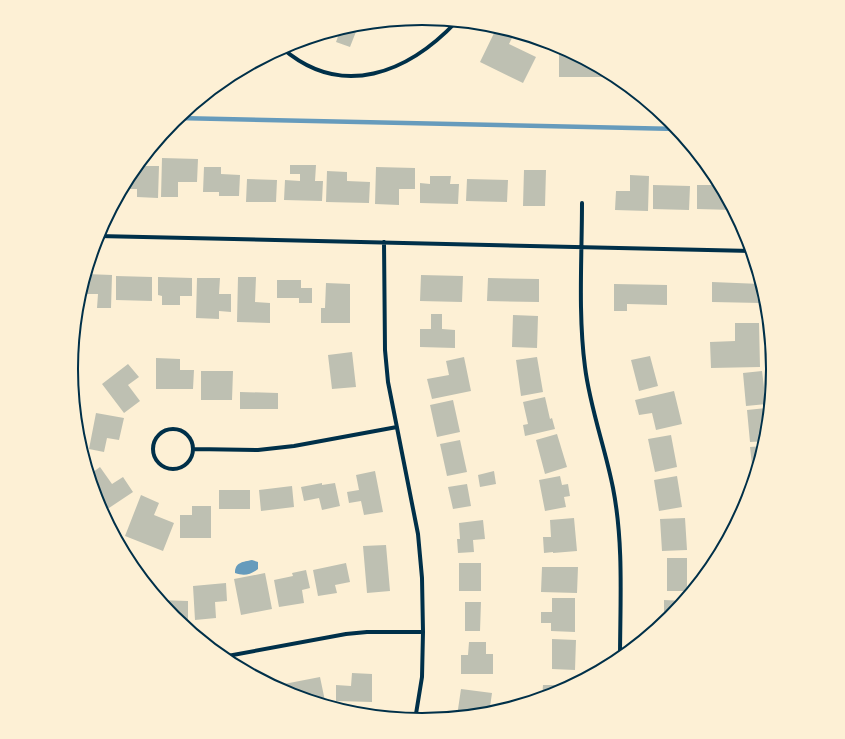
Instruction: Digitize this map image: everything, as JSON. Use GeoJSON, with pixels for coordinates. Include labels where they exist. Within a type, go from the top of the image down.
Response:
{"type":"FeatureCollection","features":[{"type":"Feature","properties":{"kind":"street"},"geometry":{"type":"LineString","coordinates":[[288,53],[311,68],[344,76],[366,75],[388,70],[408,61],[428,49],[452,27]]}},
{"type":"Feature","properties":{"kind":"street"},"geometry":{"type":"LineString","coordinates":[[582,203],[582,335],[585,368],[591,400],[613,489],[619,534],[620,652]]}},
{"type":"Feature","properties":{"kind":"street"},"geometry":{"type":"LineString","coordinates":[[105,236],[746,251]]}},
{"type":"Feature","properties":{"kind":"street"},"geometry":{"type":"LineString","coordinates":[[384,242],[385,350],[388,382],[418,534],[422,578],[422,677],[416,714]]}},
{"type":"Feature","properties":{"kind":"street"},"geometry":{"type":"LineString","coordinates":[[194,449],[258,450],[294,446],[397,427]]}},
{"type":"Feature","properties":{"kind":"street"},"geometry":{"type":"LineString","coordinates":[[170,428],[184,431],[189,436],[194,449],[190,461],[185,465],[173,469],[166,468],[156,460],[153,448],[154,441],[158,435],[170,428]]}},
{"type":"Feature","properties":{"kind":"street"},"geometry":{"type":"LineString","coordinates":[[230,655],[346,634],[367,632],[423,632]]}},
{"type":"Feature","properties":{"kind":"water"},"geometry":{"type":"Polygon","coordinates":[[[252,560],[258,562],[258,569],[247,574],[235,573],[235,569],[238,565],[252,560]]]}},
{"type":"Feature","properties":{"kind":"building"},"geometry":{"type":"Polygon","coordinates":[[[356,32],[350,47],[336,42],[338,36],[356,32]]]}},
{"type":"Feature","properties":{"kind":"building"},"geometry":{"type":"Polygon","coordinates":[[[494,33],[512,37],[509,44],[536,57],[523,83],[480,62],[494,33]]]}},
{"type":"Feature","properties":{"kind":"building"},"geometry":{"type":"Polygon","coordinates":[[[559,53],[602,75],[602,77],[559,77],[559,53]]]}},
{"type":"Feature","properties":{"kind":"building"},"geometry":{"type":"Polygon","coordinates":[[[162,158],[198,159],[197,182],[178,182],[178,197],[161,197],[162,158]]]}},
{"type":"Feature","properties":{"kind":"building"},"geometry":{"type":"Polygon","coordinates":[[[290,165],[316,165],[315,181],[323,181],[322,201],[284,200],[285,180],[300,181],[300,174],[290,174],[290,165]]]}},
{"type":"Feature","properties":{"kind":"building"},"geometry":{"type":"Polygon","coordinates":[[[145,166],[159,166],[158,198],[137,197],[137,189],[129,189],[145,166]]]}},
{"type":"Feature","properties":{"kind":"building"},"geometry":{"type":"Polygon","coordinates":[[[204,167],[221,167],[221,174],[240,175],[239,196],[219,196],[219,192],[203,192],[204,167]]]}},
{"type":"Feature","properties":{"kind":"building"},"geometry":{"type":"Polygon","coordinates":[[[376,167],[415,168],[415,189],[399,189],[399,205],[375,204],[376,167]]]}},
{"type":"Feature","properties":{"kind":"building"},"geometry":{"type":"Polygon","coordinates":[[[524,170],[546,170],[545,206],[523,206],[524,170]]]}},
{"type":"Feature","properties":{"kind":"building"},"geometry":{"type":"Polygon","coordinates":[[[327,171],[347,172],[347,181],[370,182],[369,203],[326,202],[327,171]]]}},
{"type":"Feature","properties":{"kind":"building"},"geometry":{"type":"Polygon","coordinates":[[[630,175],[649,176],[648,211],[615,210],[616,191],[630,191],[630,175]]]}},
{"type":"Feature","properties":{"kind":"building"},"geometry":{"type":"Polygon","coordinates":[[[430,176],[451,176],[450,184],[459,184],[458,204],[420,203],[420,183],[430,184],[430,176]]]}},
{"type":"Feature","properties":{"kind":"building"},"geometry":{"type":"Polygon","coordinates":[[[247,179],[277,180],[276,202],[246,202],[247,179]]]}},
{"type":"Feature","properties":{"kind":"building"},"geometry":{"type":"Polygon","coordinates":[[[467,179],[508,180],[507,202],[466,201],[467,179]]]}},
{"type":"Feature","properties":{"kind":"building"},"geometry":{"type":"Polygon","coordinates":[[[653,185],[690,186],[689,210],[653,209],[653,185]]]}},
{"type":"Feature","properties":{"kind":"building"},"geometry":{"type":"Polygon","coordinates":[[[697,185],[713,185],[727,210],[697,209],[697,185]]]}},
{"type":"Feature","properties":{"kind":"building"},"geometry":{"type":"Polygon","coordinates":[[[92,274],[112,275],[111,308],[97,308],[98,294],[87,294],[92,274]]]}},
{"type":"Feature","properties":{"kind":"building"},"geometry":{"type":"Polygon","coordinates":[[[421,275],[463,276],[462,302],[420,301],[421,275]]]}},
{"type":"Feature","properties":{"kind":"building"},"geometry":{"type":"Polygon","coordinates":[[[116,276],[152,277],[152,301],[116,300],[116,276]]]}},
{"type":"Feature","properties":{"kind":"building"},"geometry":{"type":"Polygon","coordinates":[[[158,277],[192,278],[192,296],[180,296],[180,305],[162,305],[162,296],[158,295],[158,277]]]}},
{"type":"Feature","properties":{"kind":"building"},"geometry":{"type":"Polygon","coordinates":[[[238,277],[256,277],[255,302],[270,303],[270,323],[237,322],[238,277]]]}},
{"type":"Feature","properties":{"kind":"building"},"geometry":{"type":"Polygon","coordinates":[[[197,278],[220,278],[219,294],[231,294],[231,312],[219,311],[219,319],[196,318],[197,278]]]}},
{"type":"Feature","properties":{"kind":"building"},"geometry":{"type":"Polygon","coordinates":[[[488,278],[539,279],[539,302],[487,301],[488,278]]]}},
{"type":"Feature","properties":{"kind":"building"},"geometry":{"type":"Polygon","coordinates":[[[277,280],[301,280],[301,288],[312,288],[312,303],[299,303],[299,298],[277,298],[277,280]]]}},
{"type":"Feature","properties":{"kind":"building"},"geometry":{"type":"Polygon","coordinates":[[[712,282],[756,284],[760,303],[712,302],[712,282]]]}},
{"type":"Feature","properties":{"kind":"building"},"geometry":{"type":"Polygon","coordinates":[[[326,283],[350,284],[350,323],[321,323],[321,308],[325,308],[326,283]]]}},
{"type":"Feature","properties":{"kind":"building"},"geometry":{"type":"Polygon","coordinates":[[[614,284],[667,285],[667,305],[627,304],[627,311],[614,311],[614,284]]]}},
{"type":"Feature","properties":{"kind":"building"},"geometry":{"type":"Polygon","coordinates":[[[431,314],[442,314],[442,329],[455,330],[455,348],[420,347],[420,329],[431,329],[431,314]]]}},
{"type":"Feature","properties":{"kind":"building"},"geometry":{"type":"Polygon","coordinates":[[[513,315],[538,316],[537,348],[512,347],[513,315]]]}},
{"type":"Feature","properties":{"kind":"building"},"geometry":{"type":"Polygon","coordinates":[[[735,323],[759,323],[760,367],[711,368],[710,342],[735,341],[735,323]]]}},
{"type":"Feature","properties":{"kind":"building"},"geometry":{"type":"Polygon","coordinates":[[[352,352],[356,387],[332,389],[328,355],[352,352]]]}},
{"type":"Feature","properties":{"kind":"building"},"geometry":{"type":"Polygon","coordinates":[[[650,356],[658,386],[639,391],[631,360],[650,356]]]}},
{"type":"Feature","properties":{"kind":"building"},"geometry":{"type":"Polygon","coordinates":[[[464,357],[471,391],[432,399],[427,379],[449,375],[446,361],[464,357]]]}},
{"type":"Feature","properties":{"kind":"building"},"geometry":{"type":"Polygon","coordinates":[[[537,357],[543,392],[521,396],[516,360],[537,357]]]}},
{"type":"Feature","properties":{"kind":"building"},"geometry":{"type":"Polygon","coordinates":[[[156,358],[180,359],[180,370],[194,370],[193,389],[156,389],[156,358]]]}},
{"type":"Feature","properties":{"kind":"building"},"geometry":{"type":"Polygon","coordinates":[[[128,364],[139,377],[128,385],[140,401],[124,413],[102,384],[128,364]]]}},
{"type":"Feature","properties":{"kind":"building"},"geometry":{"type":"Polygon","coordinates":[[[201,371],[233,371],[232,400],[201,400],[201,371]]]}},
{"type":"Feature","properties":{"kind":"building"},"geometry":{"type":"Polygon","coordinates":[[[762,371],[765,404],[746,406],[743,373],[762,371]]]}},
{"type":"Feature","properties":{"kind":"building"},"geometry":{"type":"Polygon","coordinates":[[[674,391],[682,424],[656,430],[652,413],[639,415],[635,400],[674,391]]]}},
{"type":"Feature","properties":{"kind":"building"},"geometry":{"type":"Polygon","coordinates":[[[240,392],[278,393],[278,409],[240,409],[240,392]]]}},
{"type":"Feature","properties":{"kind":"building"},"geometry":{"type":"Polygon","coordinates":[[[545,397],[550,419],[552,418],[555,429],[525,436],[523,425],[528,424],[523,402],[545,397]]]}},
{"type":"Feature","properties":{"kind":"building"},"geometry":{"type":"Polygon","coordinates":[[[453,400],[460,432],[437,437],[430,405],[453,400]]]}},
{"type":"Feature","properties":{"kind":"building"},"geometry":{"type":"Polygon","coordinates":[[[765,408],[759,441],[750,442],[747,410],[765,408]]]}},
{"type":"Feature","properties":{"kind":"building"},"geometry":{"type":"Polygon","coordinates":[[[96,413],[124,418],[119,440],[107,438],[104,452],[89,449],[96,413]]]}},
{"type":"Feature","properties":{"kind":"building"},"geometry":{"type":"Polygon","coordinates":[[[557,434],[567,467],[545,474],[536,440],[557,434]]]}},
{"type":"Feature","properties":{"kind":"building"},"geometry":{"type":"Polygon","coordinates":[[[671,435],[677,467],[655,472],[648,439],[671,435]]]}},
{"type":"Feature","properties":{"kind":"building"},"geometry":{"type":"Polygon","coordinates":[[[460,440],[467,472],[447,476],[440,444],[460,440]]]}},
{"type":"Feature","properties":{"kind":"building"},"geometry":{"type":"Polygon","coordinates":[[[758,446],[752,468],[750,447],[758,446]]]}},
{"type":"Feature","properties":{"kind":"building"},"geometry":{"type":"Polygon","coordinates":[[[100,467],[112,484],[123,477],[133,492],[108,509],[94,472],[100,467]]]}},
{"type":"Feature","properties":{"kind":"building"},"geometry":{"type":"Polygon","coordinates":[[[375,471],[383,512],[364,515],[361,501],[349,503],[347,492],[359,490],[356,475],[375,471]]]}},
{"type":"Feature","properties":{"kind":"building"},"geometry":{"type":"Polygon","coordinates":[[[494,471],[496,484],[480,487],[478,475],[494,471]]]}},
{"type":"Feature","properties":{"kind":"building"},"geometry":{"type":"Polygon","coordinates":[[[560,476],[562,485],[568,484],[570,496],[564,497],[566,507],[545,511],[539,480],[560,476]]]}},
{"type":"Feature","properties":{"kind":"building"},"geometry":{"type":"Polygon","coordinates":[[[677,476],[682,507],[659,511],[654,480],[677,476]]]}},
{"type":"Feature","properties":{"kind":"building"},"geometry":{"type":"Polygon","coordinates":[[[322,483],[322,485],[335,483],[340,506],[322,510],[319,498],[304,501],[301,487],[322,483]]]}},
{"type":"Feature","properties":{"kind":"building"},"geometry":{"type":"Polygon","coordinates":[[[467,484],[471,506],[453,509],[448,487],[467,484]]]}},
{"type":"Feature","properties":{"kind":"building"},"geometry":{"type":"Polygon","coordinates":[[[292,486],[294,507],[261,511],[259,490],[292,486]]]}},
{"type":"Feature","properties":{"kind":"building"},"geometry":{"type":"Polygon","coordinates":[[[219,490],[250,490],[250,509],[219,509],[219,490]]]}},
{"type":"Feature","properties":{"kind":"building"},"geometry":{"type":"Polygon","coordinates":[[[141,495],[159,503],[154,515],[174,523],[163,551],[125,536],[141,495]]]}},
{"type":"Feature","properties":{"kind":"building"},"geometry":{"type":"Polygon","coordinates":[[[192,506],[211,506],[211,538],[180,538],[180,515],[192,515],[192,506]]]}},
{"type":"Feature","properties":{"kind":"building"},"geometry":{"type":"Polygon","coordinates":[[[574,518],[577,551],[544,553],[543,537],[551,537],[550,520],[574,518]]]}},
{"type":"Feature","properties":{"kind":"building"},"geometry":{"type":"Polygon","coordinates":[[[685,518],[687,550],[662,551],[660,519],[685,518]]]}},
{"type":"Feature","properties":{"kind":"building"},"geometry":{"type":"Polygon","coordinates":[[[483,520],[485,539],[473,540],[474,552],[458,553],[457,539],[460,539],[459,523],[483,520]]]}},
{"type":"Feature","properties":{"kind":"building"},"geometry":{"type":"Polygon","coordinates":[[[386,545],[390,591],[367,593],[363,546],[386,545]]]}},
{"type":"Feature","properties":{"kind":"building"},"geometry":{"type":"Polygon","coordinates":[[[667,558],[687,558],[687,591],[667,591],[667,558]]]}},
{"type":"Feature","properties":{"kind":"building"},"geometry":{"type":"Polygon","coordinates":[[[346,563],[350,582],[335,585],[337,593],[318,596],[313,570],[346,563]]]}},
{"type":"Feature","properties":{"kind":"building"},"geometry":{"type":"Polygon","coordinates":[[[459,563],[481,563],[481,591],[459,591],[459,563]]]}},
{"type":"Feature","properties":{"kind":"building"},"geometry":{"type":"Polygon","coordinates":[[[542,567],[578,567],[577,593],[541,592],[542,567]]]}},
{"type":"Feature","properties":{"kind":"building"},"geometry":{"type":"Polygon","coordinates":[[[306,570],[310,588],[302,590],[304,603],[279,607],[274,580],[293,576],[292,573],[306,570]]]}},
{"type":"Feature","properties":{"kind":"building"},"geometry":{"type":"Polygon","coordinates":[[[265,573],[272,609],[241,615],[234,579],[265,573]]]}},
{"type":"Feature","properties":{"kind":"building"},"geometry":{"type":"Polygon","coordinates":[[[226,583],[227,601],[215,602],[216,618],[195,620],[193,586],[226,583]]]}},
{"type":"Feature","properties":{"kind":"building"},"geometry":{"type":"Polygon","coordinates":[[[552,598],[575,598],[575,632],[551,631],[551,623],[541,623],[541,612],[552,612],[552,598]]]}},
{"type":"Feature","properties":{"kind":"building"},"geometry":{"type":"Polygon","coordinates":[[[166,600],[188,601],[188,622],[166,600]]]}},
{"type":"Feature","properties":{"kind":"building"},"geometry":{"type":"Polygon","coordinates":[[[664,600],[678,601],[666,613],[664,615],[664,600]]]}},
{"type":"Feature","properties":{"kind":"building"},"geometry":{"type":"Polygon","coordinates":[[[465,602],[481,602],[480,631],[465,631],[465,602]]]}},
{"type":"Feature","properties":{"kind":"building"},"geometry":{"type":"Polygon","coordinates":[[[552,639],[576,640],[575,670],[552,669],[552,639]]]}},
{"type":"Feature","properties":{"kind":"building"},"geometry":{"type":"Polygon","coordinates":[[[469,642],[486,642],[486,654],[493,654],[493,674],[461,674],[461,655],[468,655],[469,642]]]}},
{"type":"Feature","properties":{"kind":"building"},"geometry":{"type":"Polygon","coordinates":[[[352,673],[372,674],[372,702],[336,701],[336,685],[351,686],[352,673]]]}},
{"type":"Feature","properties":{"kind":"building"},"geometry":{"type":"Polygon","coordinates":[[[320,677],[325,700],[291,688],[284,684],[320,677]]]}},
{"type":"Feature","properties":{"kind":"building"},"geometry":{"type":"Polygon","coordinates":[[[543,685],[560,685],[554,688],[542,692],[543,685]]]}},
{"type":"Feature","properties":{"kind":"building"},"geometry":{"type":"Polygon","coordinates":[[[461,689],[492,693],[490,707],[458,712],[461,689]]]}},
{"type":"Feature","properties":{"kind":"waterway"},"geometry":{"type":"LineString","coordinates":[[187,118],[669,129]]}}]}
